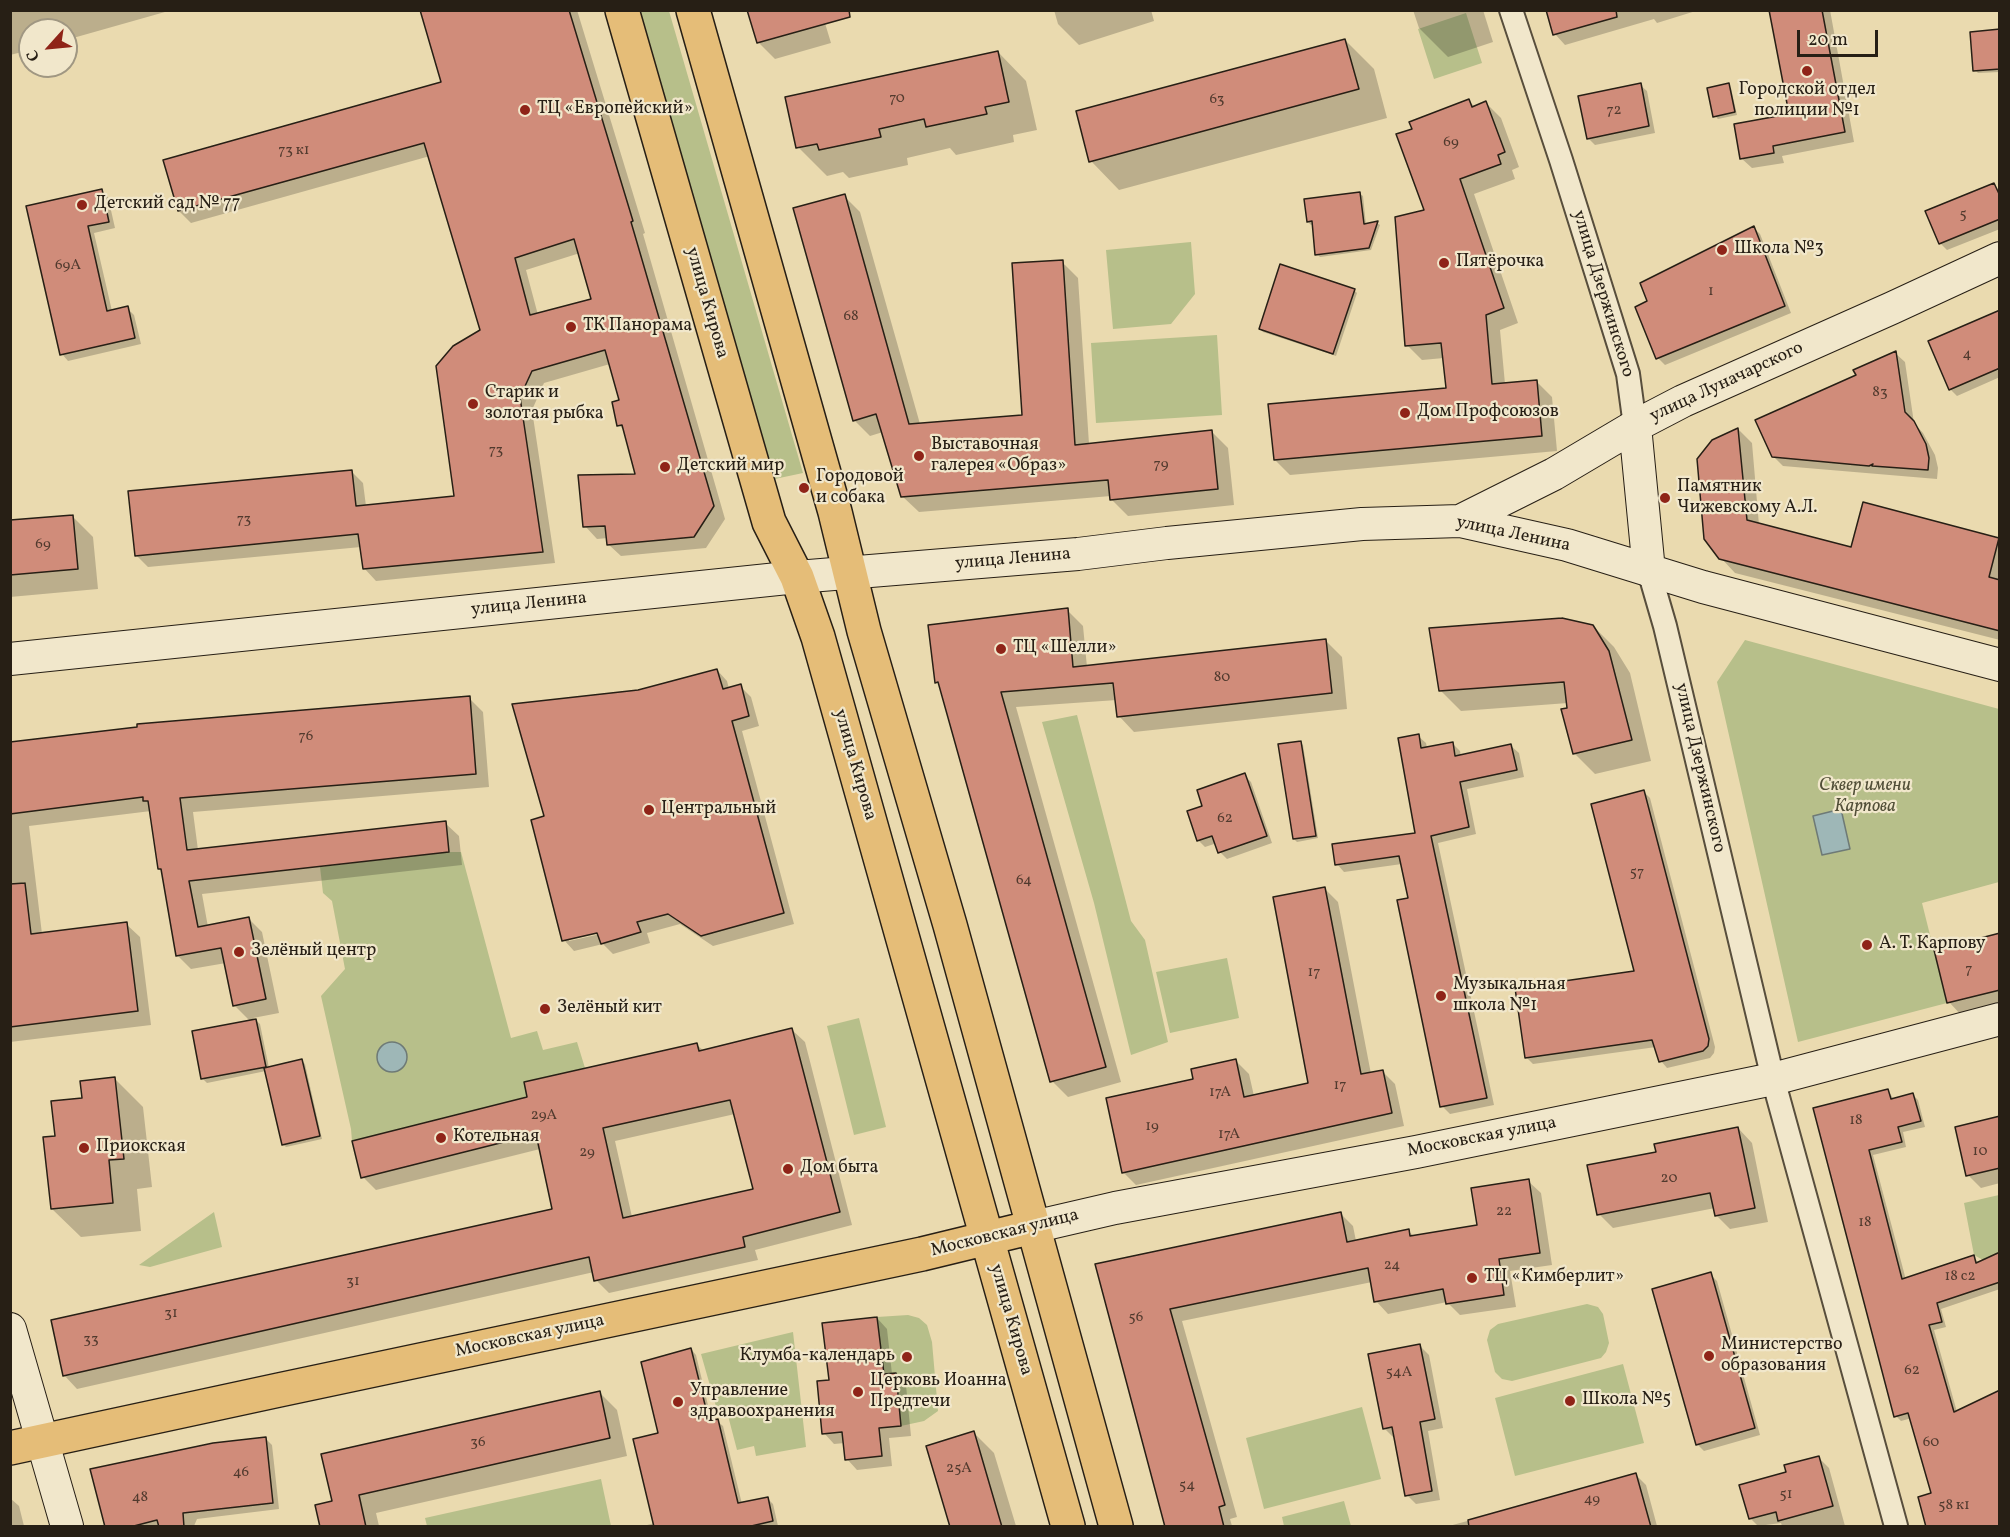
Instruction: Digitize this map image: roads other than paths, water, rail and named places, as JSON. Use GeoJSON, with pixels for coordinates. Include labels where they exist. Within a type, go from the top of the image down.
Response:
{"type":"FeatureCollection","features":[{"type":"Feature","properties":{"kind":"main road","name":"улица Кирова"},"geometry":{"type":"LineString","coordinates":[[622,10],[769,522],[797,578],[818,637],[1068,1527]]}},
{"type":"Feature","properties":{"kind":"main road"},"geometry":{"type":"LineString","coordinates":[[693,10],[835,512],[849,573],[950,925],[1116,1527]]}},
{"type":"Feature","properties":{"kind":"main road","name":"улица Луначарского"},"geometry":{"type":"LineString","coordinates":[[1460,521],[1554,474],[1635,426],[1683,401],[2000,258]]}},
{"type":"Feature","properties":{"kind":"main road","name":"улица Дзержинского"},"geometry":{"type":"LineString","coordinates":[[1635,426],[1649,571]]}},
{"type":"Feature","properties":{"kind":"main road","name":"улица Ленина"},"geometry":{"type":"LineString","coordinates":[[10,659],[797,578],[1066,555],[1362,524],[1460,521],[1567,545],[1703,587],[2000,665]]}},
{"type":"Feature","properties":{"kind":"main road","name":"Московская улица"},"geometry":{"type":"LineString","coordinates":[[10,1448],[922,1254],[1115,1208],[1426,1150],[1773,1079],[2000,1019]]}},
{"type":"Feature","properties":{"kind":"main road"},"geometry":{"type":"LineString","coordinates":[[10,1329],[67,1527]]}},
{"type":"Feature","properties":{"kind":"street","name":"улица Дзержинского"},"geometry":{"type":"LineString","coordinates":[[1511,10],[1628,374],[1635,426]]}},
{"type":"Feature","properties":{"kind":"street","name":"улица Дзержинского"},"geometry":{"type":"LineString","coordinates":[[1649,571],[1665,626],[1773,1079],[1896,1527]]}},
{"type":"Feature","properties":{"kind":"water"},"geometry":{"type":"Polygon","coordinates":[[[1841,809],[1850,849],[1822,855],[1813,816],[1841,809]]]}},
{"type":"Feature","properties":{"kind":"water"},"geometry":{"type":"Polygon","coordinates":[[[392,1042],[403,1046],[407,1057],[403,1068],[392,1072],[381,1068],[377,1057],[381,1046],[392,1042]]]}},
{"type":"Feature","properties":{"kind":"place","name":"Городской отдел полиции №1"},"geometry":{"type":"Point","coordinates":[1807,71]}},
{"type":"Feature","properties":{"kind":"place","name":"ТЦ «Европейский»"},"geometry":{"type":"Point","coordinates":[525,110]}},
{"type":"Feature","properties":{"kind":"place","name":"Детский сад № 77"},"geometry":{"type":"Point","coordinates":[82,205]}},
{"type":"Feature","properties":{"kind":"place","name":"Школа №3"},"geometry":{"type":"Point","coordinates":[1722,250]}},
{"type":"Feature","properties":{"kind":"place","name":"Пятёрочка"},"geometry":{"type":"Point","coordinates":[1444,263]}},
{"type":"Feature","properties":{"kind":"place","name":"ТК Панорама"},"geometry":{"type":"Point","coordinates":[571,327]}},
{"type":"Feature","properties":{"kind":"place","name":"Старик и золотая рыбка"},"geometry":{"type":"Point","coordinates":[473,404]}},
{"type":"Feature","properties":{"kind":"place","name":"Дом Профсоюзов"},"geometry":{"type":"Point","coordinates":[1405,413]}},
{"type":"Feature","properties":{"kind":"place","name":"Выставочная галерея «Образ»"},"geometry":{"type":"Point","coordinates":[919,456]}},
{"type":"Feature","properties":{"kind":"place","name":"Детский мир"},"geometry":{"type":"Point","coordinates":[665,467]}},
{"type":"Feature","properties":{"kind":"place","name":"Городовой и собака"},"geometry":{"type":"Point","coordinates":[804,488]}},
{"type":"Feature","properties":{"kind":"place","name":"Памятник Чижевскому А.Л."},"geometry":{"type":"Point","coordinates":[1665,498]}},
{"type":"Feature","properties":{"kind":"place","name":"ТЦ «Шелли»"},"geometry":{"type":"Point","coordinates":[1001,649]}},
{"type":"Feature","properties":{"kind":"place","name":"Центральный"},"geometry":{"type":"Point","coordinates":[649,810]}},
{"type":"Feature","properties":{"kind":"place","name":"А. Т. Карпову"},"geometry":{"type":"Point","coordinates":[1867,945]}},
{"type":"Feature","properties":{"kind":"place","name":"Зелёный центр"},"geometry":{"type":"Point","coordinates":[239,952]}},
{"type":"Feature","properties":{"kind":"place","name":"Музыкальная школа №1"},"geometry":{"type":"Point","coordinates":[1441,996]}},
{"type":"Feature","properties":{"kind":"place","name":"Зелёный кит"},"geometry":{"type":"Point","coordinates":[545,1009]}},
{"type":"Feature","properties":{"kind":"place","name":"Котельная"},"geometry":{"type":"Point","coordinates":[441,1138]}},
{"type":"Feature","properties":{"kind":"place","name":"Приокская"},"geometry":{"type":"Point","coordinates":[84,1148]}},
{"type":"Feature","properties":{"kind":"place","name":"Дом быта"},"geometry":{"type":"Point","coordinates":[788,1169]}},
{"type":"Feature","properties":{"kind":"place","name":"ТЦ «Кимберлит»"},"geometry":{"type":"Point","coordinates":[1472,1278]}},
{"type":"Feature","properties":{"kind":"place","name":"Министерство образования"},"geometry":{"type":"Point","coordinates":[1709,1356]}},
{"type":"Feature","properties":{"kind":"place","name":"Клумба-календарь"},"geometry":{"type":"Point","coordinates":[907,1357]}},
{"type":"Feature","properties":{"kind":"place","name":"Церковь Иоанна Предтечи"},"geometry":{"type":"Point","coordinates":[858,1392]}},
{"type":"Feature","properties":{"kind":"place","name":"Школа №5"},"geometry":{"type":"Point","coordinates":[1570,1401]}},
{"type":"Feature","properties":{"kind":"place","name":"Управление здравоохранения"},"geometry":{"type":"Point","coordinates":[678,1402]}},
{"type":"Feature","properties":{"kind":"park label","name":"Сквер имени Карпова"},"geometry":{"type":"Point","coordinates":[1865,797]}}]}
